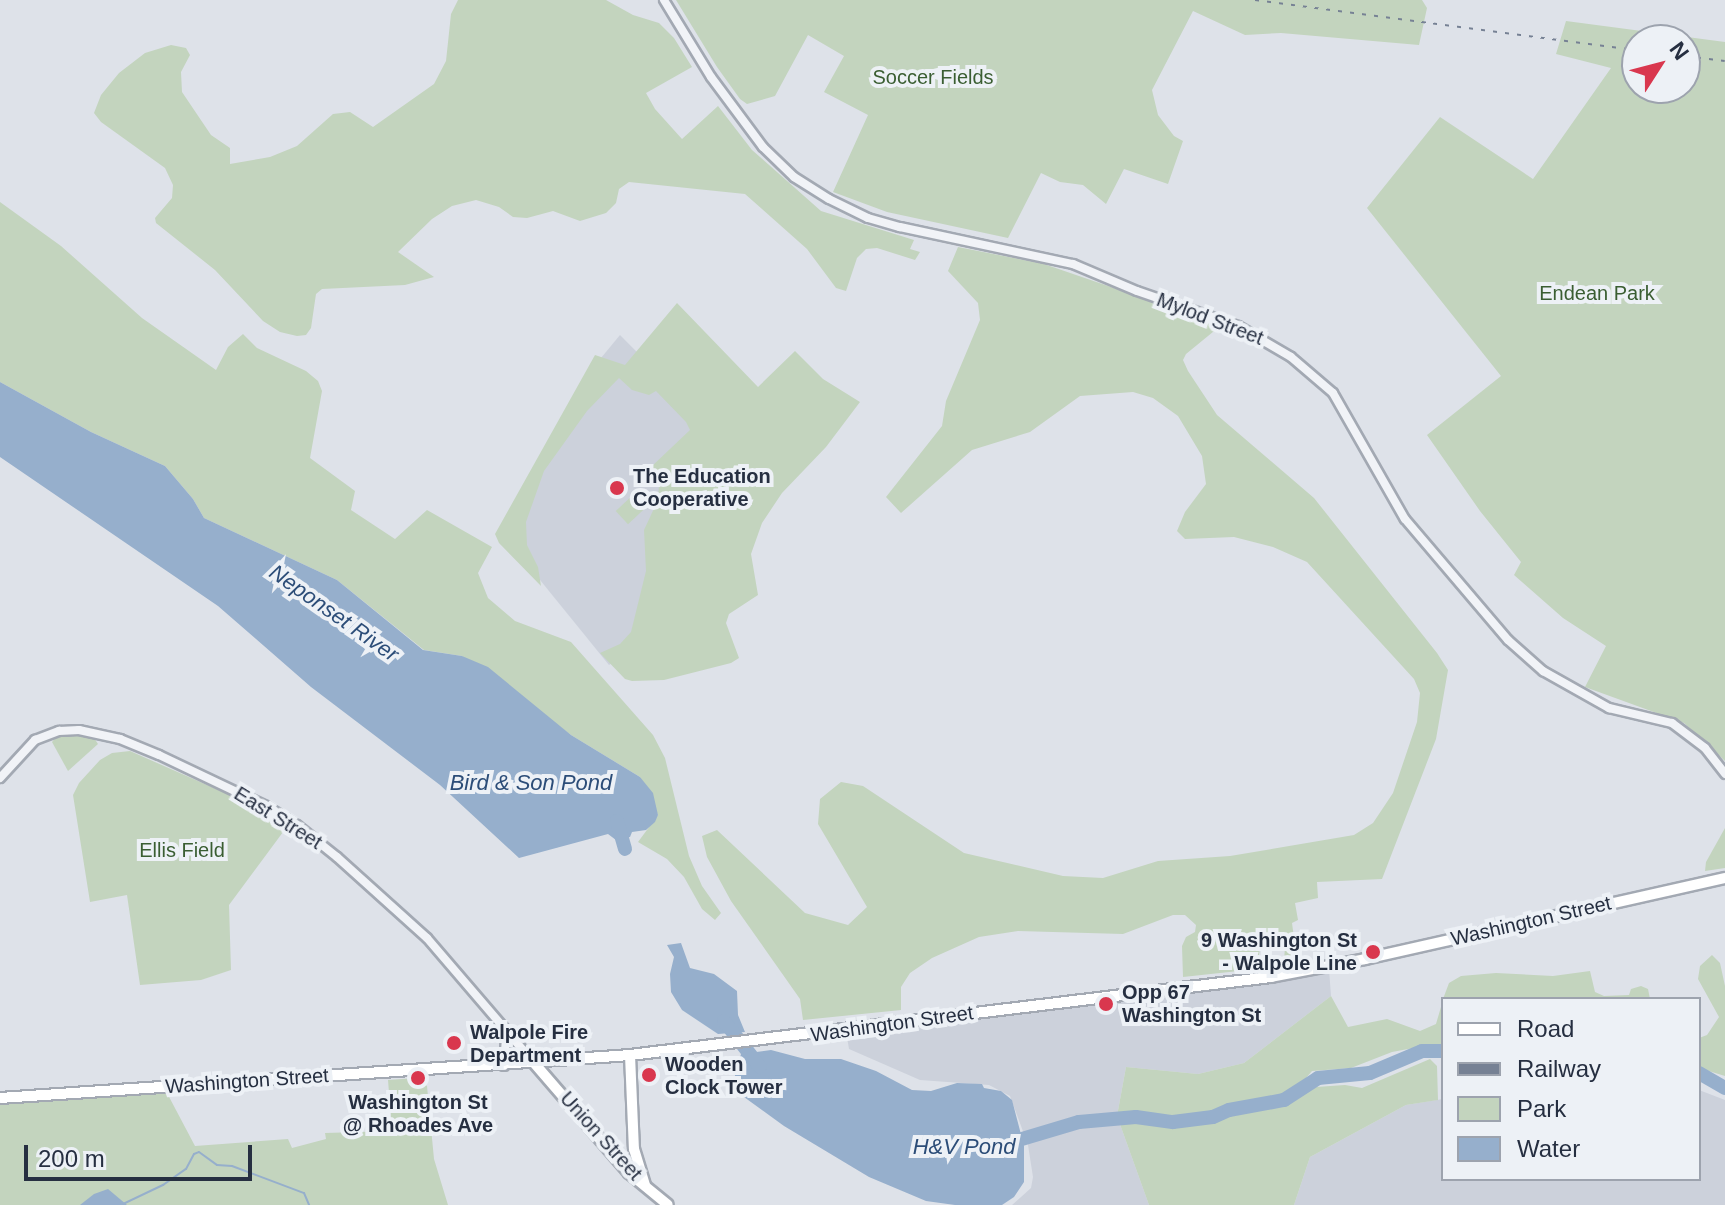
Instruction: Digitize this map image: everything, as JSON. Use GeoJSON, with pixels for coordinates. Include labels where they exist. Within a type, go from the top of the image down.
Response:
{"type":"FeatureCollection","features":[{"type":"Feature","properties":{"kind":"main road","name":"Washington Street"},"geometry":{"type":"LineString","coordinates":[[0,1098],[535,1064],[630,1055],[1271,977],[1365,959],[1725,878]]}},
{"type":"Feature","properties":{"kind":"main road"},"geometry":{"type":"LineString","coordinates":[[630,1055],[634,1149],[646,1186]]}},
{"type":"Feature","properties":{"kind":"main road","name":"Union Street"},"geometry":{"type":"LineString","coordinates":[[535,1064],[629,1173],[668,1205]]}},
{"type":"Feature","properties":{"kind":"street","name":"Mylod Street"},"geometry":{"type":"LineString","coordinates":[[664,0],[704,66],[763,147],[794,177],[829,199],[868,218],[900,227],[1073,264],[1137,291],[1238,326],[1261,336],[1291,357],[1333,393],[1405,519],[1508,640],[1543,671],[1609,708],[1672,723],[1705,748],[1725,774]]}},
{"type":"Feature","properties":{"kind":"street","name":"East Street"},"geometry":{"type":"LineString","coordinates":[[0,778],[35,740],[59,731],[79,730],[120,739],[218,781],[297,825],[349,868],[427,938],[535,1064]]}},
{"type":"Feature","properties":{"kind":"street"},"geometry":{"type":"LineString","coordinates":[[504,1066],[507,1035]]}},
{"type":"Feature","properties":{"kind":"shaded area","name":"The Education Cooperative"},"geometry":{"type":"Polygon","coordinates":[[[620,335],[727,443],[635,647],[609,665],[502,533],[601,358],[620,335]]]}},
{"type":"Feature","properties":{"kind":"shaded area"},"geometry":{"type":"Polygon","coordinates":[[[1329,969],[1331,996],[1244,1063],[1198,1074],[1126,1067],[1117,1116],[1149,1205],[1012,1205],[1031,1188],[1033,1177],[1028,1145],[1010,1096],[989,1085],[920,1080],[849,1049],[847,1037],[1329,969]]]}},
{"type":"Feature","properties":{"kind":"shaded area"},"geometry":{"type":"Polygon","coordinates":[[[1701,1091],[1725,1100],[1725,1205],[1294,1205],[1310,1157],[1406,1105],[1441,1099],[1441,1181],[1701,1181],[1701,1091]]]}},
{"type":"Feature","properties":{"kind":"green space"},"geometry":{"type":"Polygon","coordinates":[[[458,0],[606,0],[633,15],[659,23],[674,38],[692,67],[646,93],[655,109],[682,139],[718,106],[752,150],[821,211],[914,240],[910,249],[920,252],[915,260],[877,248],[866,249],[857,258],[846,291],[836,288],[807,249],[745,194],[629,182],[619,189],[616,203],[606,213],[580,221],[553,211],[527,218],[513,217],[499,207],[476,200],[452,206],[432,219],[398,252],[434,277],[405,285],[322,289],[316,294],[311,328],[306,335],[297,336],[280,332],[263,321],[215,270],[156,223],[155,218],[172,198],[173,185],[165,168],[101,122],[94,113],[101,95],[119,73],[145,53],[171,45],[186,48],[190,55],[181,72],[182,92],[211,135],[230,148],[230,164],[270,157],[297,146],[333,114],[350,112],[373,127],[434,84],[446,61],[451,14],[458,0]]]}},
{"type":"Feature","properties":{"kind":"green space","name":"Soccer Fields"},"geometry":{"type":"Polygon","coordinates":[[[676,0],[1422,0],[1427,8],[1419,45],[1281,33],[1245,35],[1193,11],[1152,90],[1158,115],[1174,136],[1183,141],[1168,184],[1124,169],[1106,204],[1083,185],[1060,182],[1041,173],[1008,238],[887,212],[833,192],[868,115],[824,92],[844,56],[808,35],[775,96],[747,104],[717,67],[676,0]]]}},
{"type":"Feature","properties":{"kind":"green space","name":"Endean Park"},"geometry":{"type":"Polygon","coordinates":[[[1566,21],[1621,28],[1621,104],[1701,104],[1701,39],[1725,42],[1725,761],[1684,723],[1585,687],[1606,646],[1563,618],[1514,575],[1521,562],[1480,511],[1427,435],[1501,376],[1367,208],[1440,117],[1533,179],[1611,68],[1556,54],[1566,21]]]}},
{"type":"Feature","properties":{"kind":"green space"},"geometry":{"type":"Polygon","coordinates":[[[0,202],[61,246],[142,318],[216,370],[228,347],[243,334],[257,348],[306,371],[318,381],[322,391],[310,458],[355,491],[351,510],[395,539],[427,510],[492,547],[478,573],[488,598],[515,621],[571,642],[653,735],[665,758],[689,856],[702,886],[721,913],[715,920],[702,909],[684,877],[667,859],[638,842],[658,815],[640,777],[571,735],[462,656],[424,650],[337,580],[204,518],[193,499],[165,466],[91,432],[0,382],[0,202]]]}},
{"type":"Feature","properties":{"kind":"green space"},"geometry":{"type":"Polygon","coordinates":[[[958,247],[1044,264],[1213,322],[1219,327],[1186,354],[1183,360],[1188,371],[1217,415],[1314,498],[1437,653],[1448,670],[1436,739],[1382,879],[1317,882],[1318,898],[1295,903],[1298,920],[1292,923],[1295,945],[1288,961],[1284,962],[1285,946],[1267,937],[1261,941],[1257,969],[1183,977],[1182,946],[1186,937],[1195,932],[1196,925],[1185,915],[1173,915],[1123,934],[1018,931],[979,937],[932,958],[910,973],[901,987],[901,1010],[803,1020],[800,999],[731,901],[707,857],[702,836],[717,830],[805,913],[848,925],[867,907],[818,824],[820,799],[841,782],[863,786],[964,853],[1063,876],[1103,878],[1158,861],[1230,856],[1354,835],[1373,823],[1393,793],[1417,722],[1420,693],[1414,679],[1307,562],[1273,547],[1234,537],[1185,539],[1177,531],[1185,512],[1206,484],[1202,456],[1178,416],[1153,398],[1133,392],[1080,396],[1030,432],[972,450],[901,513],[886,497],[942,426],[946,401],[980,320],[978,303],[948,271],[958,247]]]}},
{"type":"Feature","properties":{"kind":"green space"},"geometry":{"type":"Polygon","coordinates":[[[677,303],[758,387],[795,351],[823,379],[860,402],[826,447],[782,493],[762,523],[751,554],[758,595],[729,614],[726,623],[739,658],[731,663],[664,680],[632,681],[625,679],[600,653],[620,644],[631,632],[646,571],[644,530],[658,500],[659,485],[651,467],[690,430],[686,422],[656,391],[649,395],[632,390],[619,378],[587,411],[544,471],[526,522],[527,545],[538,567],[541,586],[499,543],[495,534],[595,355],[625,365],[677,303]]]}},
{"type":"Feature","properties":{"kind":"green space"},"geometry":{"type":"Polygon","coordinates":[[[634,494],[646,507],[628,524],[616,511],[634,494]]]}},
{"type":"Feature","properties":{"kind":"green space"},"geometry":{"type":"Polygon","coordinates":[[[58,735],[84,735],[94,738],[98,744],[68,771],[52,742],[58,735]]]}},
{"type":"Feature","properties":{"kind":"green space","name":"Ellis Field"},"geometry":{"type":"Polygon","coordinates":[[[130,751],[232,796],[286,828],[229,905],[231,970],[201,980],[140,985],[127,895],[90,902],[73,795],[79,783],[100,760],[112,753],[130,751]]]}},
{"type":"Feature","properties":{"kind":"green space"},"geometry":{"type":"Polygon","coordinates":[[[1725,828],[1725,868],[1705,871],[1706,862],[1725,828]]]}},
{"type":"Feature","properties":{"kind":"green space"},"geometry":{"type":"Polygon","coordinates":[[[1712,955],[1720,963],[1725,986],[1725,1076],[1701,1069],[1701,1037],[1707,1035],[1719,1017],[1698,979],[1700,966],[1712,955]]]}},
{"type":"Feature","properties":{"kind":"green space"},"geometry":{"type":"Polygon","coordinates":[[[1590,971],[1595,992],[1604,996],[1629,995],[1631,989],[1641,986],[1648,989],[1650,997],[1444,997],[1449,983],[1461,976],[1496,973],[1553,976],[1590,971]]]}},
{"type":"Feature","properties":{"kind":"green space"},"geometry":{"type":"Polygon","coordinates":[[[1331,996],[1348,1027],[1387,1019],[1420,1031],[1436,1024],[1441,1007],[1441,1046],[1392,1052],[1351,1068],[1312,1071],[1281,1107],[1316,1087],[1345,1085],[1362,1088],[1430,1059],[1437,1066],[1438,1100],[1406,1105],[1310,1157],[1294,1205],[1149,1205],[1117,1116],[1126,1067],[1198,1074],[1244,1063],[1331,996]]]}},
{"type":"Feature","properties":{"kind":"green space"},"geometry":{"type":"Polygon","coordinates":[[[416,1078],[427,1086],[434,1159],[448,1205],[0,1205],[0,1102],[167,1093],[195,1146],[288,1139],[292,1148],[326,1139],[325,1133],[392,1131],[388,1080],[416,1078]]]}},
{"type":"Feature","properties":{"kind":"water","name":"Bird & Son Pond"},"geometry":{"type":"Polygon","coordinates":[[[0,382],[91,432],[165,466],[193,499],[204,518],[337,580],[423,650],[462,656],[488,667],[571,735],[640,777],[653,793],[658,815],[655,822],[646,830],[632,832],[630,837],[616,840],[608,834],[519,858],[440,785],[311,687],[218,606],[0,457],[0,382]]]}},
{"type":"Feature","properties":{"kind":"water"},"geometry":{"type":"Polygon","coordinates":[[[681,943],[690,968],[714,974],[737,991],[738,1015],[745,1032],[718,1034],[682,1010],[671,992],[670,974],[674,957],[667,945],[681,943]]]}},
{"type":"Feature","properties":{"kind":"water","name":"H&V Pond"},"geometry":{"type":"Polygon","coordinates":[[[771,1050],[805,1059],[841,1059],[876,1071],[912,1090],[931,1091],[957,1083],[982,1084],[984,1088],[1001,1091],[1012,1100],[1024,1146],[1024,1182],[1014,1197],[1002,1205],[955,1205],[926,1201],[869,1177],[784,1126],[744,1097],[734,1079],[741,1054],[771,1050]]]}},
{"type":"Feature","properties":{"kind":"water"},"geometry":{"type":"Polygon","coordinates":[[[108,1189],[127,1205],[80,1205],[94,1194],[108,1189]]]}},
{"type":"Feature","properties":{"kind":"waterway","name":"Neponset River"},"geometry":{"type":"LineString","coordinates":[[617,821],[625,849]]}},
{"type":"Feature","properties":{"kind":"waterway","name":"Neponset River"},"geometry":{"type":"LineString","coordinates":[[724,1021],[760,1067]]}},
{"type":"Feature","properties":{"kind":"waterway","name":"Neponset River"},"geometry":{"type":"LineString","coordinates":[[1005,1144],[1079,1122],[1136,1117],[1173,1122],[1213,1117],[1229,1110],[1284,1100],[1318,1078],[1370,1073],[1422,1051],[1441,1051]]}},
{"type":"Feature","properties":{"kind":"waterway","name":"Neponset River"},"geometry":{"type":"LineString","coordinates":[[1701,1074],[1725,1088]]}},
{"type":"Feature","properties":{"kind":"waterway"},"geometry":{"type":"LineString","coordinates":[[121,1205],[163,1185],[186,1169],[194,1154],[199,1152],[217,1165],[232,1166],[304,1193],[309,1205]]}},
{"type":"Feature","properties":{"kind":"railway"},"geometry":{"type":"LineString","coordinates":[[1255,0],[1621,48]]}},
{"type":"Feature","properties":{"kind":"railway"},"geometry":{"type":"LineString","coordinates":[[1701,58],[1725,61]]}},
{"type":"Feature","properties":{"kind":"place","name":"The Education Cooperative"},"geometry":{"type":"Point","coordinates":[617,488]}},
{"type":"Feature","properties":{"kind":"place","name":"9 Washington St - Walpole Line"},"geometry":{"type":"Point","coordinates":[1373,952]}},
{"type":"Feature","properties":{"kind":"place","name":"Opp 67 Washington St"},"geometry":{"type":"Point","coordinates":[1106,1004]}},
{"type":"Feature","properties":{"kind":"place","name":"Walpole Fire Department"},"geometry":{"type":"Point","coordinates":[454,1043]}},
{"type":"Feature","properties":{"kind":"place","name":"Wooden Clock Tower"},"geometry":{"type":"Point","coordinates":[649,1075]}},
{"type":"Feature","properties":{"kind":"place","name":"Washington St @ Rhoades Ave"},"geometry":{"type":"Point","coordinates":[418,1078]}}]}
